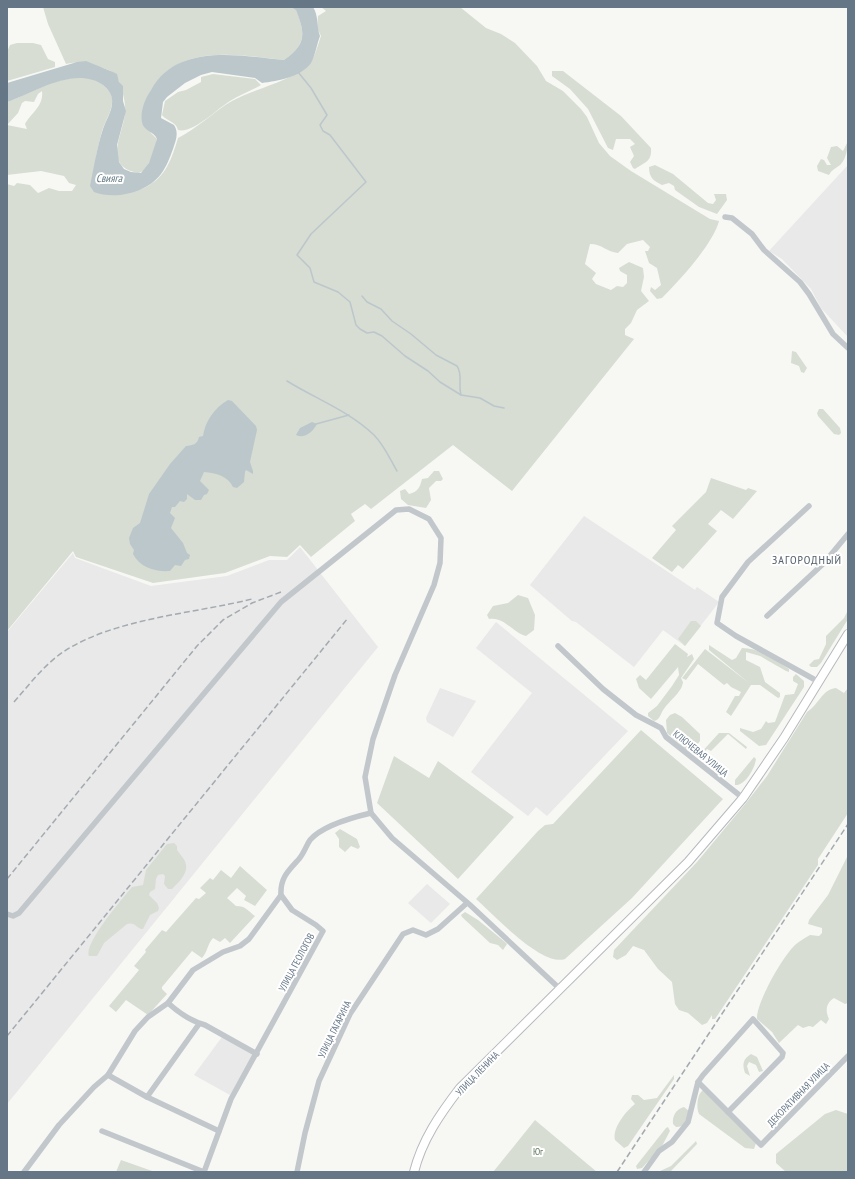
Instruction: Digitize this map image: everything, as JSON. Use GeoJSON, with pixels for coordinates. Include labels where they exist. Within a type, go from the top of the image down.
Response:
{"type":"FeatureCollection","features":[{"type":"Feature","properties":{"kind":"main road","name":"УЛИЦА ЛЕНИНА"},"geometry":{"type":"LineString","coordinates":[[414,1172],[426,1138],[452,1099],[688,862],[743,798],[784,738],[848,634]]}},
{"type":"Feature","properties":{"kind":"street"},"geometry":{"type":"LineString","coordinates":[[725,217],[732,218],[752,234],[764,250],[800,282],[833,334],[848,348]]}},
{"type":"Feature","properties":{"kind":"street"},"geometry":{"type":"LineString","coordinates":[[809,506],[748,562],[722,597],[717,623],[736,636],[819,682]]}},
{"type":"Feature","properties":{"kind":"street"},"geometry":{"type":"LineString","coordinates":[[7,914],[12,916],[19,913],[281,602],[396,510],[409,509],[425,515],[434,525],[441,538],[440,563],[434,585],[395,675],[373,739],[365,777],[372,813],[392,838],[467,903],[560,989]]}},
{"type":"Feature","properties":{"kind":"street"},"geometry":{"type":"LineString","coordinates":[[767,616],[824,563],[848,534]]}},
{"type":"Feature","properties":{"kind":"street","name":"КЛЮЧЕВАЯ УЛИЦА"},"geometry":{"type":"LineString","coordinates":[[558,646],[612,697],[636,715],[661,728],[666,737],[743,798]]}},
{"type":"Feature","properties":{"kind":"street"},"geometry":{"type":"LineString","coordinates":[[24,1172],[59,1125],[94,1087],[108,1075],[135,1031],[148,1017],[168,1003],[193,970],[223,952],[240,946],[249,939],[281,895],[282,878],[301,856],[310,840],[328,828],[372,813]]}},
{"type":"Feature","properties":{"kind":"street","name":"УЛИЦА ГЕОЛОГОВ"},"geometry":{"type":"LineString","coordinates":[[204,1172],[231,1099],[323,931],[316,924],[292,910],[281,895]]}},
{"type":"Feature","properties":{"kind":"street","name":"УЛИЦА ГАГАРИНА"},"geometry":{"type":"LineString","coordinates":[[298,1172],[305,1133],[319,1081],[350,1014],[403,934],[413,930],[426,935],[438,929],[467,903]]}},
{"type":"Feature","properties":{"kind":"street"},"geometry":{"type":"LineString","coordinates":[[168,1003],[178,1012],[257,1054]]}},
{"type":"Feature","properties":{"kind":"street"},"geometry":{"type":"LineString","coordinates":[[644,1172],[659,1151],[677,1137],[688,1122],[698,1082],[752,1020],[783,1053],[782,1057],[728,1112],[698,1082]]}},
{"type":"Feature","properties":{"kind":"street"},"geometry":{"type":"LineString","coordinates":[[147,1097],[199,1024]]}},
{"type":"Feature","properties":{"kind":"street","name":"ДЕКОРАТИВНАЯ УЛИЦА"},"geometry":{"type":"LineString","coordinates":[[728,1112],[761,1145],[848,1056]]}},
{"type":"Feature","properties":{"kind":"street"},"geometry":{"type":"LineString","coordinates":[[108,1075],[147,1097],[219,1131]]}},
{"type":"Feature","properties":{"kind":"street"},"geometry":{"type":"LineString","coordinates":[[102,1131],[204,1172]]}},
{"type":"Feature","properties":{"kind":"shaded area"},"geometry":{"type":"Polygon","coordinates":[[[848,165],[848,337],[821,308],[811,289],[782,259],[769,251],[848,165]]]}},
{"type":"Feature","properties":{"kind":"shaded area"},"geometry":{"type":"Polygon","coordinates":[[[584,516],[695,590],[697,587],[719,602],[685,646],[663,630],[634,667],[576,622],[572,621],[530,585],[584,516]]]}},
{"type":"Feature","properties":{"kind":"shaded area"},"geometry":{"type":"Polygon","coordinates":[[[300,547],[378,647],[7,1104],[7,632],[73,553],[75,558],[151,586],[227,576],[269,560],[287,560],[300,547]]]}},
{"type":"Feature","properties":{"kind":"shaded area"},"geometry":{"type":"Polygon","coordinates":[[[496,622],[628,731],[547,816],[536,807],[528,816],[471,772],[532,693],[476,648],[496,622]]]}},
{"type":"Feature","properties":{"kind":"shaded area"},"geometry":{"type":"Polygon","coordinates":[[[440,688],[476,701],[453,737],[427,722],[426,718],[440,688]]]}},
{"type":"Feature","properties":{"kind":"shaded area"},"geometry":{"type":"Polygon","coordinates":[[[427,884],[450,904],[431,923],[408,903],[427,884]]]}},
{"type":"Feature","properties":{"kind":"shaded area"},"geometry":{"type":"Polygon","coordinates":[[[222,1037],[254,1054],[230,1095],[194,1075],[222,1037]]]}},
{"type":"Feature","properties":{"kind":"green space"},"geometry":{"type":"Polygon","coordinates":[[[43,7],[291,7],[296,9],[301,25],[302,38],[297,49],[284,60],[240,55],[198,57],[180,63],[164,74],[151,90],[142,113],[151,133],[157,139],[149,164],[138,173],[127,169],[120,164],[117,156],[117,148],[124,121],[125,109],[125,102],[119,81],[111,71],[104,68],[82,63],[66,64],[48,24],[43,7]]]}},
{"type":"Feature","properties":{"kind":"green space"},"geometry":{"type":"Polygon","coordinates":[[[321,7],[460,7],[486,28],[501,34],[515,43],[537,66],[546,81],[563,91],[581,109],[587,117],[599,143],[610,156],[631,171],[710,219],[719,221],[716,230],[703,251],[678,282],[662,298],[657,299],[650,291],[651,287],[655,290],[661,285],[657,268],[649,263],[645,251],[648,251],[650,247],[643,240],[627,244],[618,253],[598,245],[590,244],[585,264],[596,273],[592,279],[596,284],[611,290],[617,286],[623,287],[627,283],[627,275],[620,271],[619,268],[629,262],[643,268],[644,277],[641,291],[649,301],[637,310],[631,323],[625,329],[625,335],[634,339],[512,491],[453,445],[371,509],[365,504],[351,514],[355,521],[311,557],[300,545],[287,557],[270,556],[225,573],[153,583],[76,557],[73,551],[7,631],[7,184],[14,186],[17,183],[30,185],[38,193],[49,188],[59,191],[72,191],[76,185],[69,183],[64,176],[41,171],[7,175],[7,125],[7,102],[54,82],[67,79],[91,79],[102,84],[110,92],[112,97],[112,105],[102,131],[96,157],[134,191],[144,188],[159,178],[171,160],[178,138],[192,130],[232,101],[241,96],[293,76],[309,64],[315,55],[321,36],[317,28],[318,16],[326,11],[321,7]],[[42,91],[38,94],[34,102],[25,101],[22,103],[18,113],[7,125],[27,129],[25,124],[39,105],[42,91]]]}},
{"type":"Feature","properties":{"kind":"green space"},"geometry":{"type":"Polygon","coordinates":[[[17,43],[33,43],[41,45],[48,59],[55,62],[55,67],[7,81],[7,52],[10,45],[17,43]]]}},
{"type":"Feature","properties":{"kind":"green space"},"geometry":{"type":"Polygon","coordinates":[[[552,71],[563,71],[621,116],[651,148],[649,159],[635,169],[633,168],[630,162],[634,156],[630,147],[635,144],[630,139],[616,139],[613,150],[608,148],[588,109],[570,89],[552,76],[552,71]]]}},
{"type":"Feature","properties":{"kind":"green space"},"geometry":{"type":"Polygon","coordinates":[[[213,74],[255,79],[261,85],[230,101],[205,120],[191,128],[178,130],[173,123],[162,115],[165,101],[178,92],[186,90],[201,82],[201,77],[213,74]]]}},
{"type":"Feature","properties":{"kind":"green space"},"geometry":{"type":"Polygon","coordinates":[[[848,141],[847,150],[841,164],[829,175],[818,171],[817,166],[821,159],[824,160],[827,165],[831,165],[827,158],[831,147],[837,146],[843,151],[848,141]]]}},
{"type":"Feature","properties":{"kind":"green space"},"geometry":{"type":"Polygon","coordinates":[[[655,165],[673,174],[708,203],[713,204],[716,200],[714,194],[726,194],[727,200],[717,214],[699,207],[675,190],[674,186],[669,183],[662,185],[654,180],[650,174],[649,167],[655,165]]]}},
{"type":"Feature","properties":{"kind":"green space"},"geometry":{"type":"Polygon","coordinates":[[[792,351],[796,352],[807,368],[804,373],[801,372],[799,366],[791,363],[792,351]]]}},
{"type":"Feature","properties":{"kind":"green space"},"geometry":{"type":"Polygon","coordinates":[[[819,409],[823,409],[840,428],[841,433],[839,435],[834,434],[818,416],[817,413],[819,409]]]}},
{"type":"Feature","properties":{"kind":"green space"},"geometry":{"type":"Polygon","coordinates":[[[434,471],[439,471],[443,479],[441,481],[436,481],[429,488],[431,500],[426,508],[408,505],[401,499],[400,491],[405,489],[409,494],[415,492],[422,479],[428,478],[434,471]]]}},
{"type":"Feature","properties":{"kind":"green space"},"geometry":{"type":"Polygon","coordinates":[[[711,478],[746,490],[748,488],[757,491],[733,519],[721,510],[708,524],[717,531],[683,569],[678,565],[672,572],[652,558],[676,530],[672,526],[706,492],[711,478]]]}},
{"type":"Feature","properties":{"kind":"green space"},"geometry":{"type":"Polygon","coordinates":[[[518,595],[528,598],[535,615],[534,630],[526,636],[517,632],[504,622],[489,619],[487,615],[493,606],[508,603],[518,595]]]}},
{"type":"Feature","properties":{"kind":"green space"},"geometry":{"type":"Polygon","coordinates":[[[848,610],[848,619],[821,663],[817,667],[811,667],[809,665],[814,660],[819,659],[826,644],[826,636],[844,618],[848,610]]]}},
{"type":"Feature","properties":{"kind":"green space"},"geometry":{"type":"Polygon","coordinates":[[[691,621],[696,621],[701,626],[685,646],[678,639],[691,621]]]}},
{"type":"Feature","properties":{"kind":"green space"},"geometry":{"type":"Polygon","coordinates":[[[675,644],[688,654],[687,657],[692,654],[694,659],[681,678],[683,682],[680,690],[658,719],[654,721],[648,716],[648,713],[657,706],[672,686],[679,675],[678,667],[651,699],[639,688],[636,679],[640,675],[646,680],[675,644]]]}},
{"type":"Feature","properties":{"kind":"green space"},"geometry":{"type":"Polygon","coordinates":[[[709,645],[732,660],[736,658],[742,648],[755,650],[767,655],[789,669],[789,672],[760,656],[746,652],[746,660],[760,667],[765,682],[780,693],[780,697],[778,698],[760,685],[751,685],[731,716],[726,712],[735,696],[739,696],[741,692],[731,687],[727,683],[724,685],[698,664],[686,680],[682,678],[705,649],[749,683],[709,650],[709,645]]]}},
{"type":"Feature","properties":{"kind":"green space"},"geometry":{"type":"Polygon","coordinates":[[[796,674],[804,681],[804,687],[766,745],[759,746],[740,731],[740,728],[753,732],[761,729],[766,721],[768,723],[775,722],[785,695],[794,694],[798,684],[793,681],[793,677],[796,674]]]}},
{"type":"Feature","properties":{"kind":"green space"},"geometry":{"type":"Polygon","coordinates":[[[836,688],[844,693],[848,688],[848,813],[818,859],[818,865],[715,1019],[712,1019],[712,1015],[707,1023],[702,1025],[688,1013],[679,1010],[675,1004],[672,982],[658,969],[644,950],[633,946],[626,955],[617,960],[613,957],[614,950],[697,862],[746,803],[767,776],[807,712],[823,695],[831,689],[836,688]]]}},
{"type":"Feature","properties":{"kind":"green space"},"geometry":{"type":"Polygon","coordinates":[[[675,713],[682,717],[700,734],[700,741],[693,750],[686,750],[667,733],[666,720],[670,715],[675,713]]]}},
{"type":"Feature","properties":{"kind":"green space"},"geometry":{"type":"Polygon","coordinates":[[[641,730],[723,799],[632,898],[565,959],[555,959],[544,955],[531,948],[476,899],[538,831],[545,825],[553,824],[641,730]]]}},
{"type":"Feature","properties":{"kind":"green space"},"geometry":{"type":"Polygon","coordinates":[[[719,733],[729,733],[747,747],[746,749],[728,734],[711,751],[707,749],[702,754],[706,757],[704,759],[700,759],[700,754],[719,733]]]}},
{"type":"Feature","properties":{"kind":"green space"},"geometry":{"type":"Polygon","coordinates":[[[394,756],[429,778],[438,761],[514,817],[458,879],[377,803],[394,756]]]}},
{"type":"Feature","properties":{"kind":"green space"},"geometry":{"type":"Polygon","coordinates":[[[754,757],[756,759],[755,763],[749,776],[739,785],[735,785],[735,780],[754,757]]]}},
{"type":"Feature","properties":{"kind":"green space"},"geometry":{"type":"Polygon","coordinates":[[[340,829],[357,839],[360,847],[358,849],[351,846],[345,852],[339,847],[339,839],[335,833],[340,829]]]}},
{"type":"Feature","properties":{"kind":"green space"},"geometry":{"type":"Polygon","coordinates":[[[174,843],[185,862],[186,871],[172,889],[168,889],[164,884],[165,876],[163,874],[158,875],[155,889],[150,892],[149,895],[157,903],[159,908],[158,911],[150,915],[143,929],[133,924],[127,924],[104,943],[97,956],[89,956],[92,941],[113,910],[132,887],[143,885],[146,870],[167,844],[174,843]]]}},
{"type":"Feature","properties":{"kind":"green space"},"geometry":{"type":"Polygon","coordinates":[[[848,855],[848,1003],[845,1004],[834,998],[829,1002],[827,1007],[829,1019],[826,1024],[821,1020],[813,1027],[809,1026],[803,1028],[798,1025],[779,1043],[772,1032],[757,1019],[765,991],[777,969],[795,945],[810,935],[819,936],[822,933],[822,928],[808,924],[809,920],[828,895],[848,855]]]}},
{"type":"Feature","properties":{"kind":"green space"},"geometry":{"type":"Polygon","coordinates":[[[240,866],[267,890],[255,906],[244,900],[246,896],[237,888],[227,898],[236,906],[245,908],[255,916],[230,943],[225,938],[220,942],[213,938],[202,958],[192,951],[162,987],[167,994],[148,1015],[126,1000],[116,1012],[109,1006],[139,970],[134,966],[162,930],[166,932],[196,898],[199,899],[206,893],[200,888],[210,878],[213,880],[221,870],[231,878],[240,866]]]}},
{"type":"Feature","properties":{"kind":"green space"},"geometry":{"type":"Polygon","coordinates":[[[465,912],[478,920],[507,944],[503,950],[498,945],[490,943],[462,917],[461,915],[465,912]]]}},
{"type":"Feature","properties":{"kind":"green space"},"geometry":{"type":"Polygon","coordinates":[[[751,1054],[757,1057],[763,1071],[759,1072],[756,1065],[749,1062],[747,1066],[750,1076],[745,1073],[743,1064],[746,1058],[751,1054]]]}},
{"type":"Feature","properties":{"kind":"green space"},"geometry":{"type":"Polygon","coordinates":[[[674,1075],[674,1079],[628,1146],[624,1148],[615,1140],[615,1135],[620,1120],[635,1104],[631,1099],[632,1095],[638,1095],[644,1100],[657,1098],[674,1075]]]}},
{"type":"Feature","properties":{"kind":"green space"},"geometry":{"type":"Polygon","coordinates":[[[703,1090],[756,1143],[754,1149],[745,1148],[699,1114],[699,1095],[703,1090]]]}},
{"type":"Feature","properties":{"kind":"green space"},"geometry":{"type":"Polygon","coordinates":[[[684,1107],[689,1111],[687,1120],[682,1126],[676,1127],[673,1124],[674,1116],[679,1109],[684,1107]]]}},
{"type":"Feature","properties":{"kind":"green space"},"geometry":{"type":"Polygon","coordinates":[[[836,1110],[848,1114],[848,1172],[786,1172],[776,1163],[776,1154],[825,1114],[836,1110]]]}},
{"type":"Feature","properties":{"kind":"green space","name":"Юг"},"geometry":{"type":"Polygon","coordinates":[[[535,1120],[597,1172],[493,1172],[535,1120]]]}},
{"type":"Feature","properties":{"kind":"green space"},"geometry":{"type":"Polygon","coordinates":[[[668,1127],[670,1131],[662,1146],[642,1168],[637,1169],[636,1166],[668,1127]]]}},
{"type":"Feature","properties":{"kind":"green space"},"geometry":{"type":"Polygon","coordinates":[[[696,1141],[697,1144],[670,1172],[658,1172],[671,1166],[696,1141]]]}},
{"type":"Feature","properties":{"kind":"green space"},"geometry":{"type":"Polygon","coordinates":[[[121,1160],[155,1172],[116,1172],[121,1160]]]}},
{"type":"Feature","properties":{"kind":"water","name":"Свияга"},"geometry":{"type":"Polygon","coordinates":[[[291,7],[313,7],[317,17],[320,36],[314,57],[307,68],[289,78],[262,83],[255,78],[212,72],[201,75],[185,83],[163,102],[161,118],[174,125],[177,134],[168,162],[155,181],[139,190],[121,195],[111,195],[94,192],[90,186],[97,150],[112,106],[111,95],[103,85],[92,80],[80,78],[67,79],[42,87],[7,102],[7,83],[77,62],[86,61],[117,74],[119,82],[123,86],[123,101],[126,111],[117,145],[119,162],[124,169],[131,172],[141,173],[149,163],[157,139],[154,134],[143,125],[142,109],[149,94],[162,75],[177,64],[193,58],[230,55],[284,60],[297,49],[302,38],[299,18],[296,10],[291,7]]]}},
{"type":"Feature","properties":{"kind":"water"},"geometry":{"type":"Polygon","coordinates":[[[228,400],[232,401],[256,426],[257,430],[250,462],[253,474],[246,470],[244,482],[237,488],[233,487],[228,480],[221,476],[204,472],[200,481],[209,490],[207,494],[204,495],[201,500],[195,500],[187,494],[187,499],[184,502],[180,501],[175,507],[172,507],[170,513],[175,518],[171,528],[183,543],[187,553],[190,555],[189,559],[185,560],[181,566],[175,565],[170,571],[159,571],[144,566],[133,554],[134,550],[130,544],[129,538],[133,528],[140,523],[149,494],[170,464],[186,446],[194,444],[197,442],[199,437],[203,436],[208,421],[214,411],[228,400]]]}},
{"type":"Feature","properties":{"kind":"water"},"geometry":{"type":"Polygon","coordinates":[[[312,422],[317,424],[311,432],[302,436],[296,435],[300,428],[312,422]]]}},
{"type":"Feature","properties":{"kind":"waterway"},"geometry":{"type":"LineString","coordinates":[[298,72],[311,88],[327,115],[320,125],[323,131],[330,135],[366,182],[311,234],[297,255],[310,268],[314,282],[338,292],[350,302],[356,325],[360,329],[367,333],[374,332],[382,336],[405,356],[428,371],[440,382],[461,395],[480,398],[494,406],[504,408]]}},
{"type":"Feature","properties":{"kind":"waterway"},"geometry":{"type":"LineString","coordinates":[[362,296],[367,302],[381,309],[392,321],[411,334],[436,355],[457,366],[460,372],[461,395]]}},
{"type":"Feature","properties":{"kind":"waterway"},"geometry":{"type":"LineString","coordinates":[[287,381],[343,412],[374,435],[387,452],[397,471]]}},
{"type":"Feature","properties":{"kind":"waterway"},"geometry":{"type":"LineString","coordinates":[[316,424],[349,415]]}},
{"type":"Feature","properties":{"kind":"railway"},"geometry":{"type":"LineString","coordinates":[[7,879],[197,646],[223,620],[252,603],[281,592]]}},
{"type":"Feature","properties":{"kind":"railway"},"geometry":{"type":"LineString","coordinates":[[14,702],[56,657],[84,641],[106,631],[154,618],[252,599]]}},
{"type":"Feature","properties":{"kind":"railway"},"geometry":{"type":"LineString","coordinates":[[7,1036],[348,618]]}},
{"type":"Feature","properties":{"kind":"railway"},"geometry":{"type":"LineString","coordinates":[[617,1172],[848,824]]}},
{"type":"Feature","properties":{"kind":"district","name":"ЗАГОРОДНЫЙ"},"geometry":{"type":"Point","coordinates":[807,560]}}]}
